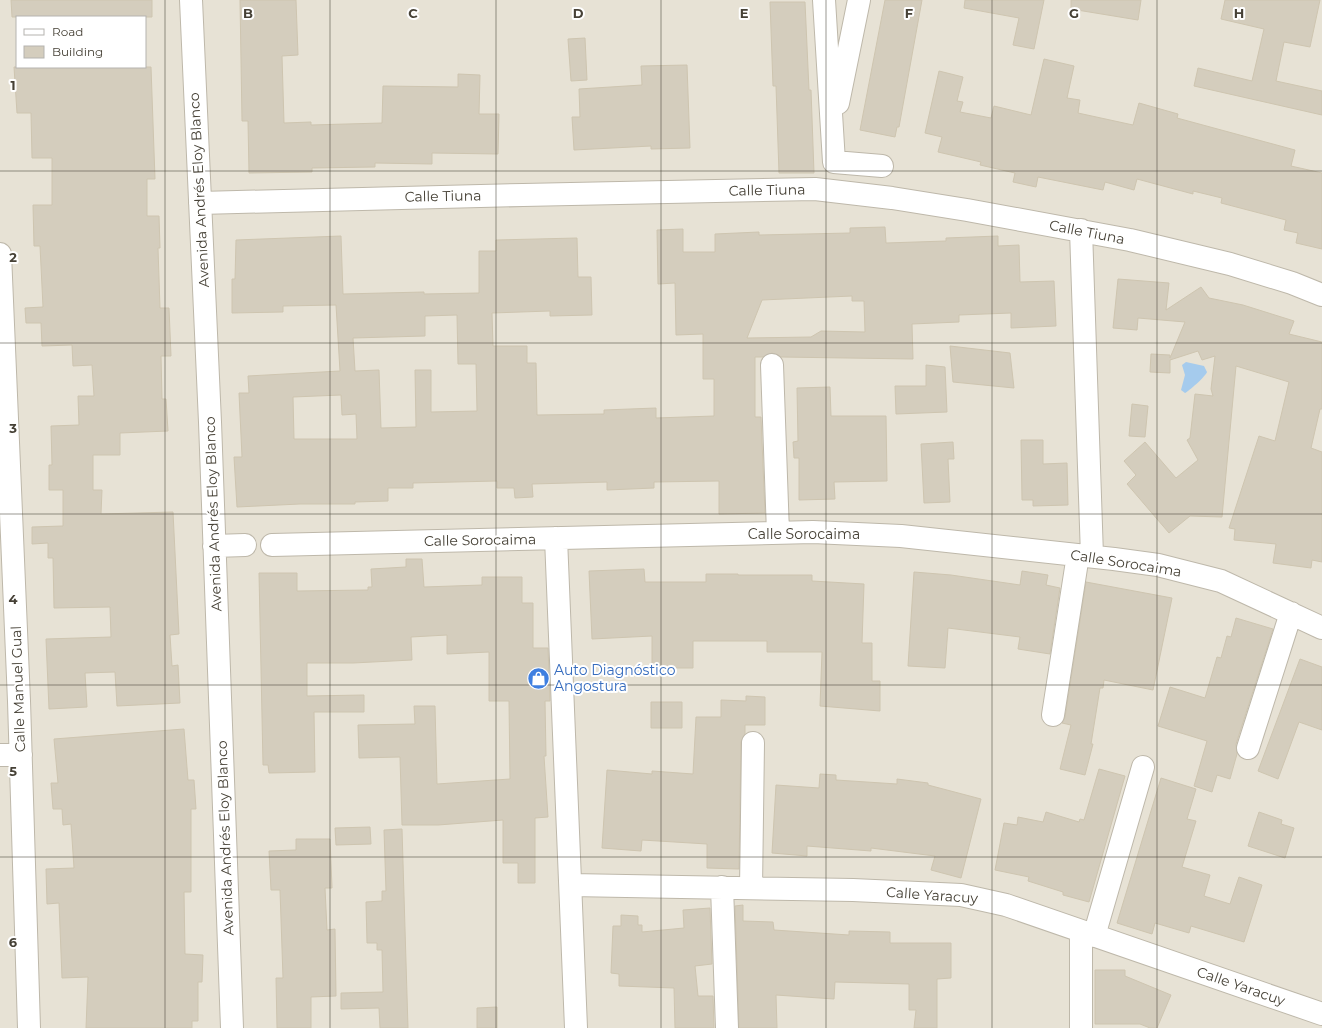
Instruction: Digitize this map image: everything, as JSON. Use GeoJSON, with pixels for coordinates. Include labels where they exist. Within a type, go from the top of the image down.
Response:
{"type":"FeatureCollection","features":[{"type":"Feature","properties":{"kind":"street","name":"Avenida Andrés Eloy Blanco"},"geometry":{"type":"LineString","coordinates":[[190,0],[200,203],[232,1028]]}},
{"type":"Feature","properties":{"kind":"street"},"geometry":{"type":"LineString","coordinates":[[824,0],[834,162],[882,166]]}},
{"type":"Feature","properties":{"kind":"street"},"geometry":{"type":"LineString","coordinates":[[832,131],[859,0]]}},
{"type":"Feature","properties":{"kind":"street","name":"Calle Tiuna"},"geometry":{"type":"LineString","coordinates":[[200,203],[815,190],[892,198],[1081,230],[1230,264],[1292,283],[1322,295]]}},
{"type":"Feature","properties":{"kind":"street"},"geometry":{"type":"LineString","coordinates":[[1053,715],[1085,556],[1081,230]]}},
{"type":"Feature","properties":{"kind":"street","name":"Calle Manuel Gual"},"geometry":{"type":"LineString","coordinates":[[0,254],[10,755],[29,1028]]}},
{"type":"Feature","properties":{"kind":"street"},"geometry":{"type":"LineString","coordinates":[[772,365],[778,533]]}},
{"type":"Feature","properties":{"kind":"street","name":"Calle Sorocaima"},"geometry":{"type":"LineString","coordinates":[[272,545],[778,533],[855,533],[1085,556],[1158,566],[1221,581],[1322,628]]}},
{"type":"Feature","properties":{"kind":"street"},"geometry":{"type":"LineString","coordinates":[[556,538],[576,1028]]}},
{"type":"Feature","properties":{"kind":"street"},"geometry":{"type":"LineString","coordinates":[[214,546],[245,545]]}},
{"type":"Feature","properties":{"kind":"street"},"geometry":{"type":"LineString","coordinates":[[1248,748],[1291,613]]}},
{"type":"Feature","properties":{"kind":"street"},"geometry":{"type":"LineString","coordinates":[[751,888],[753,743]]}},
{"type":"Feature","properties":{"kind":"street"},"geometry":{"type":"LineString","coordinates":[[1081,1028],[1088,934],[1143,767]]}},
{"type":"Feature","properties":{"kind":"street","name":"Calle Yaracuy"},"geometry":{"type":"LineString","coordinates":[[570,885],[854,890],[962,895],[1006,905],[1322,1014]]}},
{"type":"Feature","properties":{"kind":"street"},"geometry":{"type":"LineString","coordinates":[[722,887],[727,1028]]}},
{"type":"Feature","properties":{"kind":"shaded area"},"geometry":{"type":"Polygon","coordinates":[[[0,0],[1322,0],[1322,1028],[0,1028],[0,0]]]}},
{"type":"Feature","properties":{"kind":"water"},"geometry":{"type":"Polygon","coordinates":[[[1186,362],[1204,366],[1207,372],[1197,384],[1185,393],[1181,390],[1185,375],[1182,365],[1186,362]]]}},
{"type":"Feature","properties":{"kind":"building"},"geometry":{"type":"Polygon","coordinates":[[[11,0],[152,0],[152,17],[12,17],[11,0]]]}},
{"type":"Feature","properties":{"kind":"building"},"geometry":{"type":"Polygon","coordinates":[[[240,0],[296,0],[298,55],[282,56],[284,123],[311,122],[311,125],[382,123],[383,86],[458,87],[458,74],[480,75],[479,114],[499,114],[498,154],[432,153],[432,164],[375,163],[375,167],[312,168],[312,172],[249,173],[248,121],[242,121],[240,0]]]}},
{"type":"Feature","properties":{"kind":"building"},"geometry":{"type":"Polygon","coordinates":[[[885,0],[922,0],[899,127],[897,127],[895,137],[860,130],[885,0]]]}},
{"type":"Feature","properties":{"kind":"building"},"geometry":{"type":"Polygon","coordinates":[[[965,0],[1044,0],[1034,49],[1013,45],[1019,18],[964,8],[965,0]]]}},
{"type":"Feature","properties":{"kind":"building"},"geometry":{"type":"Polygon","coordinates":[[[1071,0],[1141,0],[1138,20],[1071,9],[1071,0]]]}},
{"type":"Feature","properties":{"kind":"building"},"geometry":{"type":"Polygon","coordinates":[[[1225,0],[1320,0],[1310,47],[1284,42],[1276,81],[1322,91],[1322,115],[1194,86],[1198,68],[1252,81],[1264,29],[1221,19],[1225,0]]]}},
{"type":"Feature","properties":{"kind":"building"},"geometry":{"type":"Polygon","coordinates":[[[770,2],[805,2],[809,90],[811,90],[814,173],[779,173],[776,86],[773,86],[770,2]]]}},
{"type":"Feature","properties":{"kind":"building"},"geometry":{"type":"Polygon","coordinates":[[[585,38],[587,80],[571,81],[568,39],[585,38]]]}},
{"type":"Feature","properties":{"kind":"building"},"geometry":{"type":"Polygon","coordinates":[[[1044,59],[1074,66],[1067,98],[1080,100],[1078,113],[1133,125],[1139,103],[1178,114],[1177,118],[1295,150],[1291,166],[1322,173],[1322,249],[1296,243],[1298,233],[1284,230],[1286,220],[1221,203],[1222,198],[1193,191],[1193,194],[1137,179],[1134,190],[1105,182],[1103,190],[1038,177],[1036,187],[1013,182],[1015,173],[980,165],[981,162],[938,152],[942,137],[925,133],[939,71],[963,77],[957,101],[963,102],[960,112],[991,118],[994,106],[1031,115],[1044,59]]]}},
{"type":"Feature","properties":{"kind":"building"},"geometry":{"type":"Polygon","coordinates":[[[687,65],[690,148],[651,149],[651,146],[574,150],[572,117],[580,117],[579,89],[642,85],[641,66],[687,65]]]}},
{"type":"Feature","properties":{"kind":"building"},"geometry":{"type":"Polygon","coordinates":[[[14,67],[151,67],[155,179],[147,179],[147,216],[159,216],[160,248],[158,248],[160,308],[169,308],[171,356],[161,356],[162,399],[166,399],[168,431],[120,433],[120,455],[93,455],[93,490],[102,490],[101,514],[173,512],[179,634],[170,635],[172,666],[178,665],[180,703],[117,706],[115,672],[85,673],[87,707],[49,709],[46,639],[111,637],[110,607],[54,608],[53,558],[48,558],[48,543],[32,544],[32,527],[63,526],[63,490],[49,490],[49,465],[52,465],[51,426],[79,425],[78,396],[94,396],[92,365],[73,366],[72,345],[42,346],[41,323],[26,323],[25,308],[43,307],[40,246],[34,246],[33,205],[52,205],[52,158],[32,158],[31,113],[17,113],[14,67]]]}},
{"type":"Feature","properties":{"kind":"building"},"geometry":{"type":"Polygon","coordinates":[[[885,227],[886,243],[946,241],[946,238],[998,236],[998,246],[1019,245],[1020,282],[1054,281],[1056,326],[1011,328],[1011,313],[959,315],[959,322],[912,324],[913,359],[781,357],[772,353],[763,357],[755,357],[755,417],[761,417],[765,513],[719,514],[719,481],[654,482],[654,488],[607,490],[607,482],[532,484],[533,497],[515,498],[514,488],[497,488],[497,481],[413,483],[413,488],[388,488],[388,501],[355,502],[355,504],[300,504],[237,507],[234,457],[242,457],[239,393],[249,393],[248,376],[340,371],[336,305],[283,306],[283,312],[232,313],[232,279],[235,279],[236,240],[341,236],[343,294],[424,292],[424,294],[479,293],[479,251],[496,251],[496,240],[577,238],[578,277],[591,277],[592,315],[550,316],[550,311],[492,313],[493,346],[527,346],[527,363],[536,363],[537,415],[604,414],[604,410],[656,408],[656,418],[714,416],[714,379],[703,379],[703,334],[676,335],[675,283],[658,284],[657,230],[683,229],[683,252],[715,252],[715,234],[759,232],[759,235],[850,233],[850,228],[885,227]],[[852,296],[762,300],[747,338],[811,337],[821,331],[865,332],[864,301],[852,301],[852,296]],[[457,315],[425,316],[425,336],[353,338],[355,371],[379,370],[381,428],[416,427],[415,370],[431,370],[431,412],[477,411],[476,364],[458,364],[457,315]],[[341,395],[293,397],[294,439],[357,439],[356,414],[342,415],[341,395]]]}},
{"type":"Feature","properties":{"kind":"building"},"geometry":{"type":"Polygon","coordinates":[[[1118,279],[1169,283],[1166,310],[1201,287],[1209,298],[1243,305],[1294,321],[1289,334],[1322,342],[1322,409],[1320,409],[1311,448],[1322,452],[1322,562],[1312,560],[1311,568],[1273,563],[1276,544],[1234,540],[1235,529],[1229,528],[1259,436],[1275,441],[1289,382],[1236,366],[1222,517],[1190,516],[1169,533],[1127,484],[1136,475],[1124,461],[1145,442],[1176,478],[1198,460],[1187,440],[1190,438],[1195,394],[1213,396],[1211,389],[1215,356],[1202,360],[1198,351],[1170,360],[1170,373],[1150,372],[1151,354],[1170,355],[1170,358],[1185,322],[1138,318],[1137,330],[1113,328],[1118,279]]]}},
{"type":"Feature","properties":{"kind":"building"},"geometry":{"type":"Polygon","coordinates":[[[950,346],[1010,353],[1014,388],[953,382],[950,346]]]}},
{"type":"Feature","properties":{"kind":"building"},"geometry":{"type":"Polygon","coordinates":[[[926,365],[945,367],[947,412],[896,414],[895,386],[926,386],[926,365]]]}},
{"type":"Feature","properties":{"kind":"building"},"geometry":{"type":"Polygon","coordinates":[[[830,387],[831,416],[886,416],[887,481],[834,482],[835,499],[799,500],[799,458],[794,458],[793,442],[798,441],[797,388],[830,387]]]}},
{"type":"Feature","properties":{"kind":"building"},"geometry":{"type":"Polygon","coordinates":[[[1132,404],[1148,406],[1145,437],[1129,436],[1132,404]]]}},
{"type":"Feature","properties":{"kind":"building"},"geometry":{"type":"Polygon","coordinates":[[[1021,440],[1043,440],[1043,464],[1067,463],[1068,505],[1033,506],[1033,500],[1022,500],[1021,440]]]}},
{"type":"Feature","properties":{"kind":"building"},"geometry":{"type":"Polygon","coordinates":[[[953,442],[954,459],[948,459],[950,502],[924,503],[921,444],[953,442]]]}},
{"type":"Feature","properties":{"kind":"building"},"geometry":{"type":"Polygon","coordinates":[[[406,559],[422,559],[424,587],[482,585],[482,577],[522,577],[522,603],[533,603],[533,648],[548,648],[550,701],[545,701],[546,756],[544,756],[548,817],[535,818],[535,883],[518,883],[518,863],[503,863],[503,820],[438,825],[402,825],[400,757],[359,758],[358,725],[415,724],[414,706],[435,706],[437,784],[510,779],[509,701],[489,701],[489,652],[447,654],[447,635],[411,637],[412,660],[353,663],[307,663],[307,696],[364,695],[364,712],[314,712],[315,772],[269,773],[268,765],[263,765],[259,573],[297,573],[297,591],[368,590],[368,587],[372,587],[371,569],[406,567],[406,559]]]}},
{"type":"Feature","properties":{"kind":"building"},"geometry":{"type":"Polygon","coordinates":[[[644,569],[645,582],[706,582],[706,574],[738,574],[812,575],[812,581],[864,584],[862,643],[872,643],[872,681],[880,681],[880,711],[820,706],[822,652],[767,652],[767,641],[693,641],[693,668],[652,668],[652,636],[592,639],[589,571],[644,569]]]}},
{"type":"Feature","properties":{"kind":"building"},"geometry":{"type":"Polygon","coordinates":[[[1022,571],[1048,575],[1046,585],[1060,588],[1050,654],[1018,649],[1020,637],[948,628],[945,668],[908,666],[914,572],[951,575],[1020,585],[1022,571]]]}},
{"type":"Feature","properties":{"kind":"building"},"geometry":{"type":"Polygon","coordinates":[[[1086,582],[1172,598],[1153,690],[1104,680],[1103,688],[1100,688],[1091,744],[1093,744],[1085,775],[1060,769],[1071,725],[1062,723],[1065,717],[1086,582]]]}},
{"type":"Feature","properties":{"kind":"building"},"geometry":{"type":"Polygon","coordinates":[[[1236,618],[1273,629],[1236,744],[1237,754],[1230,779],[1217,775],[1212,792],[1194,786],[1207,741],[1158,726],[1170,687],[1205,698],[1217,657],[1221,658],[1227,636],[1231,637],[1236,618]]]}},
{"type":"Feature","properties":{"kind":"building"},"geometry":{"type":"Polygon","coordinates":[[[1300,659],[1322,667],[1322,730],[1299,722],[1278,779],[1258,771],[1300,659]]]}},
{"type":"Feature","properties":{"kind":"building"},"geometry":{"type":"Polygon","coordinates":[[[746,696],[765,697],[765,725],[745,725],[745,734],[741,742],[739,869],[707,868],[707,844],[642,840],[641,851],[602,848],[607,770],[652,774],[652,771],[693,774],[696,717],[721,717],[721,700],[746,701],[746,696]]]}},
{"type":"Feature","properties":{"kind":"building"},"geometry":{"type":"Polygon","coordinates":[[[651,702],[682,702],[682,728],[651,728],[651,702]]]}},
{"type":"Feature","properties":{"kind":"building"},"geometry":{"type":"Polygon","coordinates":[[[184,729],[188,780],[194,780],[196,809],[191,809],[191,892],[184,892],[185,954],[203,955],[202,982],[198,982],[198,1021],[192,1021],[192,1028],[86,1028],[88,977],[62,978],[59,903],[47,904],[46,869],[74,868],[71,824],[63,825],[62,809],[53,809],[51,783],[58,783],[54,739],[184,729]]]}},
{"type":"Feature","properties":{"kind":"building"},"geometry":{"type":"Polygon","coordinates":[[[1099,769],[1125,776],[1089,902],[1063,895],[1063,892],[1028,881],[1029,877],[995,870],[1004,823],[1017,825],[1018,817],[1043,822],[1046,812],[1079,822],[1080,819],[1084,820],[1099,769]]]}},
{"type":"Feature","properties":{"kind":"building"},"geometry":{"type":"Polygon","coordinates":[[[820,774],[836,775],[836,780],[897,784],[897,779],[928,783],[928,785],[981,799],[961,878],[931,870],[935,856],[871,848],[871,851],[807,846],[807,856],[772,853],[776,785],[819,788],[820,774]]]}},
{"type":"Feature","properties":{"kind":"building"},"geometry":{"type":"Polygon","coordinates":[[[1161,778],[1196,789],[1187,819],[1196,821],[1182,867],[1210,875],[1204,896],[1230,904],[1239,877],[1262,885],[1244,942],[1191,926],[1189,933],[1155,923],[1152,934],[1117,923],[1161,778]]]}},
{"type":"Feature","properties":{"kind":"building"},"geometry":{"type":"Polygon","coordinates":[[[1259,812],[1282,820],[1281,824],[1294,828],[1285,858],[1248,846],[1259,812]]]}},
{"type":"Feature","properties":{"kind":"building"},"geometry":{"type":"Polygon","coordinates":[[[370,827],[371,844],[336,845],[335,828],[370,827]]]}},
{"type":"Feature","properties":{"kind":"building"},"geometry":{"type":"Polygon","coordinates":[[[402,829],[408,1028],[380,1028],[379,1008],[341,1009],[341,993],[383,992],[382,950],[377,950],[377,943],[367,943],[366,902],[382,901],[382,891],[386,891],[384,830],[402,829]]]}},
{"type":"Feature","properties":{"kind":"building"},"geometry":{"type":"Polygon","coordinates":[[[296,839],[330,839],[332,888],[325,888],[327,930],[335,929],[336,996],[311,997],[311,1028],[277,1028],[276,978],[283,978],[280,890],[271,890],[269,851],[296,850],[296,839]]]}},
{"type":"Feature","properties":{"kind":"building"},"geometry":{"type":"Polygon","coordinates":[[[743,905],[743,921],[773,922],[774,930],[849,935],[849,931],[890,932],[890,943],[951,943],[951,978],[937,979],[937,1028],[914,1028],[916,1010],[909,1010],[909,984],[835,982],[834,999],[776,995],[777,1028],[739,1028],[735,906],[743,905]]]}},
{"type":"Feature","properties":{"kind":"building"},"geometry":{"type":"Polygon","coordinates":[[[710,908],[712,964],[695,966],[698,996],[713,996],[714,1028],[675,1028],[674,988],[619,986],[619,974],[611,973],[613,926],[621,926],[621,915],[638,916],[638,925],[642,925],[642,932],[684,928],[683,910],[710,908]]]}},
{"type":"Feature","properties":{"kind":"building"},"geometry":{"type":"Polygon","coordinates":[[[1095,970],[1125,970],[1125,976],[1171,995],[1157,1028],[1150,1028],[1140,1024],[1095,1024],[1095,970]]]}},
{"type":"Feature","properties":{"kind":"building"},"geometry":{"type":"Polygon","coordinates":[[[497,1007],[497,1028],[477,1028],[477,1008],[497,1007]]]}},
{"type":"Feature","properties":{"kind":"place","name":"Auto Diagnóstico Angostura"},"geometry":{"type":"Point","coordinates":[539,678]}}]}
